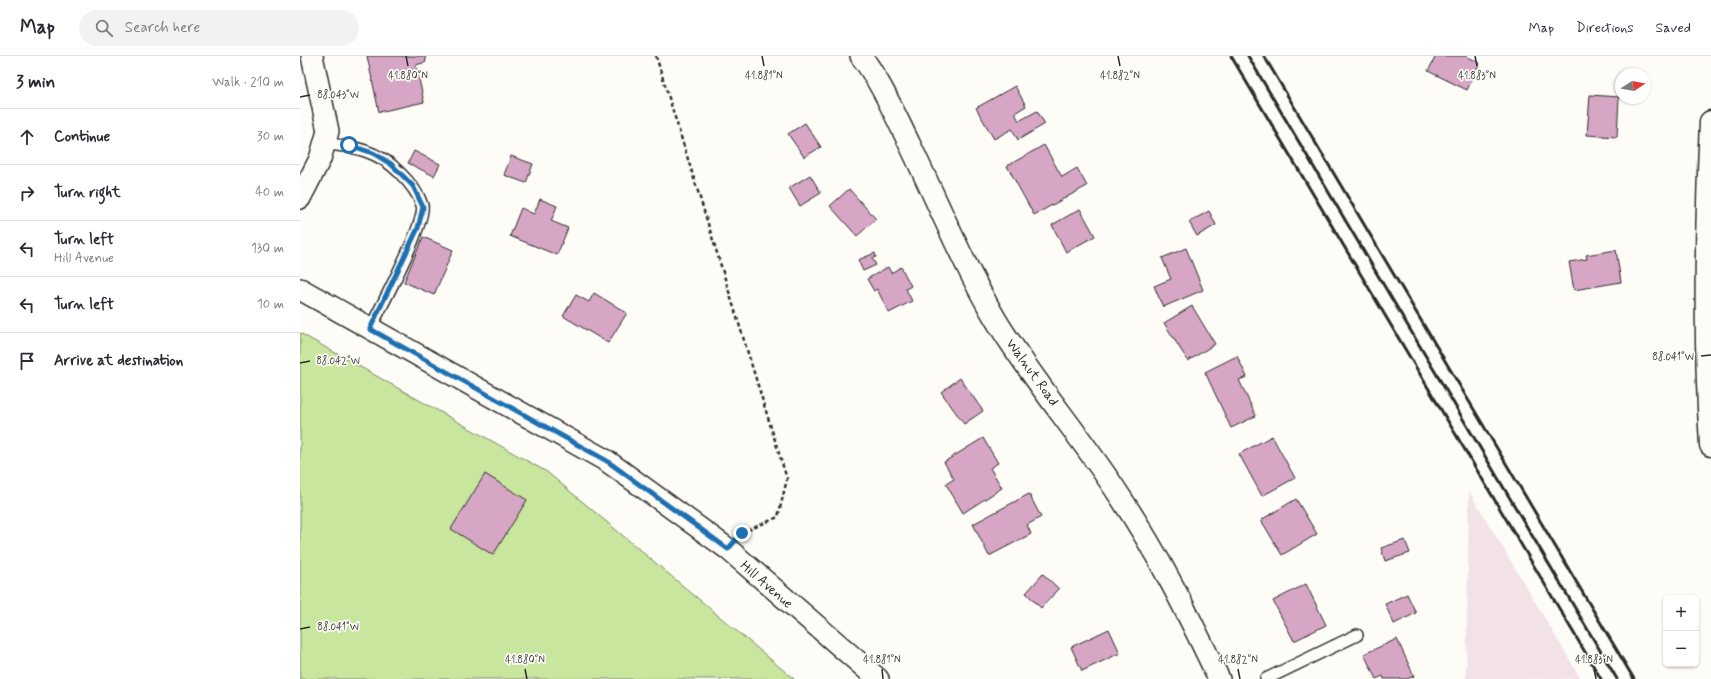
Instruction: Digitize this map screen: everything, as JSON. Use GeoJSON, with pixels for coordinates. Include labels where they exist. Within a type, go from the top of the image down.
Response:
{"type":"FeatureCollection","features":[{"type":"Feature","properties":{"kind":"street"},"geometry":{"type":"LineString","coordinates":[[300,198],[320,160],[328,130],[312,56]]}},
{"type":"Feature","properties":{"kind":"street","name":"Walnut Road"},"geometry":{"type":"LineString","coordinates":[[862,56],[898,120],[972,274],[996,320],[1022,359],[1080,438],[1120,496],[1158,558],[1219,679]]}},
{"type":"Feature","properties":{"kind":"street"},"geometry":{"type":"LineString","coordinates":[[1711,122],[1706,271],[1707,357],[1711,445]]}},
{"type":"Feature","properties":{"kind":"street","name":"Hill Avenue"},"geometry":{"type":"LineString","coordinates":[[300,289],[607,461],[728,549],[878,679]]}},
{"type":"Feature","properties":{"kind":"lane"},"geometry":{"type":"LineString","coordinates":[[325,144],[349,145],[373,153],[391,164],[413,186],[423,207],[418,228],[370,329]]}},
{"type":"Feature","properties":{"kind":"lane"},"geometry":{"type":"LineString","coordinates":[[1266,679],[1357,635]]}},
{"type":"Feature","properties":{"kind":"path"},"geometry":{"type":"LineString","coordinates":[[656,56],[787,479],[778,517],[742,533],[728,549]]}},
{"type":"Feature","properties":{"kind":"shaded area"},"geometry":{"type":"Polygon","coordinates":[[[1469,491],[1581,679],[1466,679],[1469,491]]]}},
{"type":"Feature","properties":{"kind":"green space"},"geometry":{"type":"Polygon","coordinates":[[[300,333],[547,472],[794,679],[300,679],[300,333]]]}},
{"type":"Feature","properties":{"kind":"building"},"geometry":{"type":"Polygon","coordinates":[[[367,56],[425,56],[426,62],[416,65],[424,102],[379,112],[367,56]]]}},
{"type":"Feature","properties":{"kind":"building"},"geometry":{"type":"Polygon","coordinates":[[[1436,56],[1466,56],[1480,63],[1467,90],[1428,71],[1436,56]]]}},
{"type":"Feature","properties":{"kind":"building"},"geometry":{"type":"Polygon","coordinates":[[[1015,86],[1026,106],[1015,113],[1019,121],[1037,111],[1045,124],[1018,140],[1012,129],[994,139],[976,108],[1015,86]]]}},
{"type":"Feature","properties":{"kind":"building"},"geometry":{"type":"Polygon","coordinates":[[[1590,95],[1615,97],[1615,104],[1619,104],[1617,137],[1587,135],[1590,95]]]}},
{"type":"Feature","properties":{"kind":"building"},"geometry":{"type":"Polygon","coordinates":[[[805,123],[821,147],[804,157],[788,134],[805,123]]]}},
{"type":"Feature","properties":{"kind":"building"},"geometry":{"type":"Polygon","coordinates":[[[1044,145],[1062,177],[1077,168],[1087,186],[1034,215],[1007,166],[1044,145]]]}},
{"type":"Feature","properties":{"kind":"building"},"geometry":{"type":"Polygon","coordinates":[[[414,151],[440,164],[434,176],[408,163],[414,151]]]}},
{"type":"Feature","properties":{"kind":"building"},"geometry":{"type":"Polygon","coordinates":[[[511,156],[533,164],[526,183],[504,175],[511,156]]]}},
{"type":"Feature","properties":{"kind":"building"},"geometry":{"type":"Polygon","coordinates":[[[810,175],[821,193],[800,206],[789,188],[810,175]]]}},
{"type":"Feature","properties":{"kind":"building"},"geometry":{"type":"Polygon","coordinates":[[[849,189],[876,219],[857,236],[830,206],[849,189]]]}},
{"type":"Feature","properties":{"kind":"building"},"geometry":{"type":"Polygon","coordinates":[[[540,199],[557,206],[551,221],[568,228],[557,255],[510,236],[521,208],[534,214],[540,199]]]}},
{"type":"Feature","properties":{"kind":"building"},"geometry":{"type":"Polygon","coordinates":[[[1080,209],[1095,236],[1066,252],[1052,225],[1080,209]]]}},
{"type":"Feature","properties":{"kind":"building"},"geometry":{"type":"Polygon","coordinates":[[[1209,211],[1216,225],[1197,236],[1189,222],[1209,211]]]}},
{"type":"Feature","properties":{"kind":"building"},"geometry":{"type":"Polygon","coordinates":[[[423,237],[453,250],[434,295],[404,282],[423,237]]]}},
{"type":"Feature","properties":{"kind":"building"},"geometry":{"type":"Polygon","coordinates":[[[1186,248],[1203,290],[1163,307],[1154,286],[1171,279],[1162,258],[1186,248]]]}},
{"type":"Feature","properties":{"kind":"building"},"geometry":{"type":"Polygon","coordinates":[[[1616,250],[1621,282],[1574,290],[1569,262],[1587,259],[1586,255],[1616,250]]]}},
{"type":"Feature","properties":{"kind":"building"},"geometry":{"type":"Polygon","coordinates":[[[875,253],[876,257],[872,258],[876,265],[863,271],[858,260],[875,253]]]}},
{"type":"Feature","properties":{"kind":"building"},"geometry":{"type":"Polygon","coordinates":[[[888,267],[891,273],[901,267],[911,286],[906,289],[912,301],[889,313],[877,289],[874,291],[867,279],[888,267]]]}},
{"type":"Feature","properties":{"kind":"building"},"geometry":{"type":"Polygon","coordinates":[[[594,293],[627,313],[608,343],[563,316],[576,295],[589,302],[594,293]]]}},
{"type":"Feature","properties":{"kind":"building"},"geometry":{"type":"Polygon","coordinates":[[[1192,306],[1215,344],[1188,361],[1164,323],[1192,306]]]}},
{"type":"Feature","properties":{"kind":"building"},"geometry":{"type":"Polygon","coordinates":[[[1237,356],[1247,377],[1239,380],[1256,416],[1231,428],[1205,372],[1237,356]]]}},
{"type":"Feature","properties":{"kind":"building"},"geometry":{"type":"Polygon","coordinates":[[[960,378],[983,411],[964,424],[941,392],[960,378]]]}},
{"type":"Feature","properties":{"kind":"building"},"geometry":{"type":"Polygon","coordinates":[[[1272,436],[1295,478],[1262,496],[1239,454],[1272,436]]]}},
{"type":"Feature","properties":{"kind":"building"},"geometry":{"type":"Polygon","coordinates":[[[983,438],[998,463],[990,468],[1002,488],[963,513],[946,484],[954,479],[944,462],[983,438]]]}},
{"type":"Feature","properties":{"kind":"building"},"geometry":{"type":"Polygon","coordinates":[[[485,474],[527,500],[493,555],[451,529],[485,474]]]}},
{"type":"Feature","properties":{"kind":"building"},"geometry":{"type":"Polygon","coordinates":[[[1029,494],[1041,517],[1027,525],[1031,534],[989,556],[973,524],[1029,494]]]}},
{"type":"Feature","properties":{"kind":"building"},"geometry":{"type":"Polygon","coordinates":[[[1296,499],[1317,534],[1282,555],[1261,520],[1296,499]]]}},
{"type":"Feature","properties":{"kind":"building"},"geometry":{"type":"Polygon","coordinates":[[[1405,540],[1410,553],[1385,561],[1381,548],[1405,540]]]}},
{"type":"Feature","properties":{"kind":"building"},"geometry":{"type":"Polygon","coordinates":[[[1043,574],[1059,589],[1041,608],[1026,593],[1043,574]]]}},
{"type":"Feature","properties":{"kind":"building"},"geometry":{"type":"Polygon","coordinates":[[[1306,584],[1326,625],[1294,641],[1273,601],[1306,584]]]}},
{"type":"Feature","properties":{"kind":"building"},"geometry":{"type":"Polygon","coordinates":[[[1407,594],[1416,613],[1394,624],[1385,604],[1407,594]]]}},
{"type":"Feature","properties":{"kind":"building"},"geometry":{"type":"Polygon","coordinates":[[[1109,629],[1120,653],[1082,671],[1071,647],[1109,629]]]}},
{"type":"Feature","properties":{"kind":"building"},"geometry":{"type":"Polygon","coordinates":[[[1397,639],[1414,676],[1407,679],[1384,679],[1383,676],[1376,679],[1364,654],[1397,639]]]}},
{"type":"Feature","properties":{"kind":"railway"},"geometry":{"type":"LineString","coordinates":[[1231,56],[1601,679]]}},
{"type":"Feature","properties":{"kind":"railway"},"geometry":{"type":"LineString","coordinates":[[1248,56],[1617,679]]}},
{"type":"Feature","properties":{"kind":"railway"},"geometry":{"type":"LineString","coordinates":[[1264,56],[1634,679]]}},
{"type":"Feature","properties":{"kind":"route"},"geometry":{"type":"LineString","coordinates":[[349,145],[373,153],[391,164],[413,186],[423,207],[418,228],[370,329],[607,461],[728,549],[742,533]]}}]}
